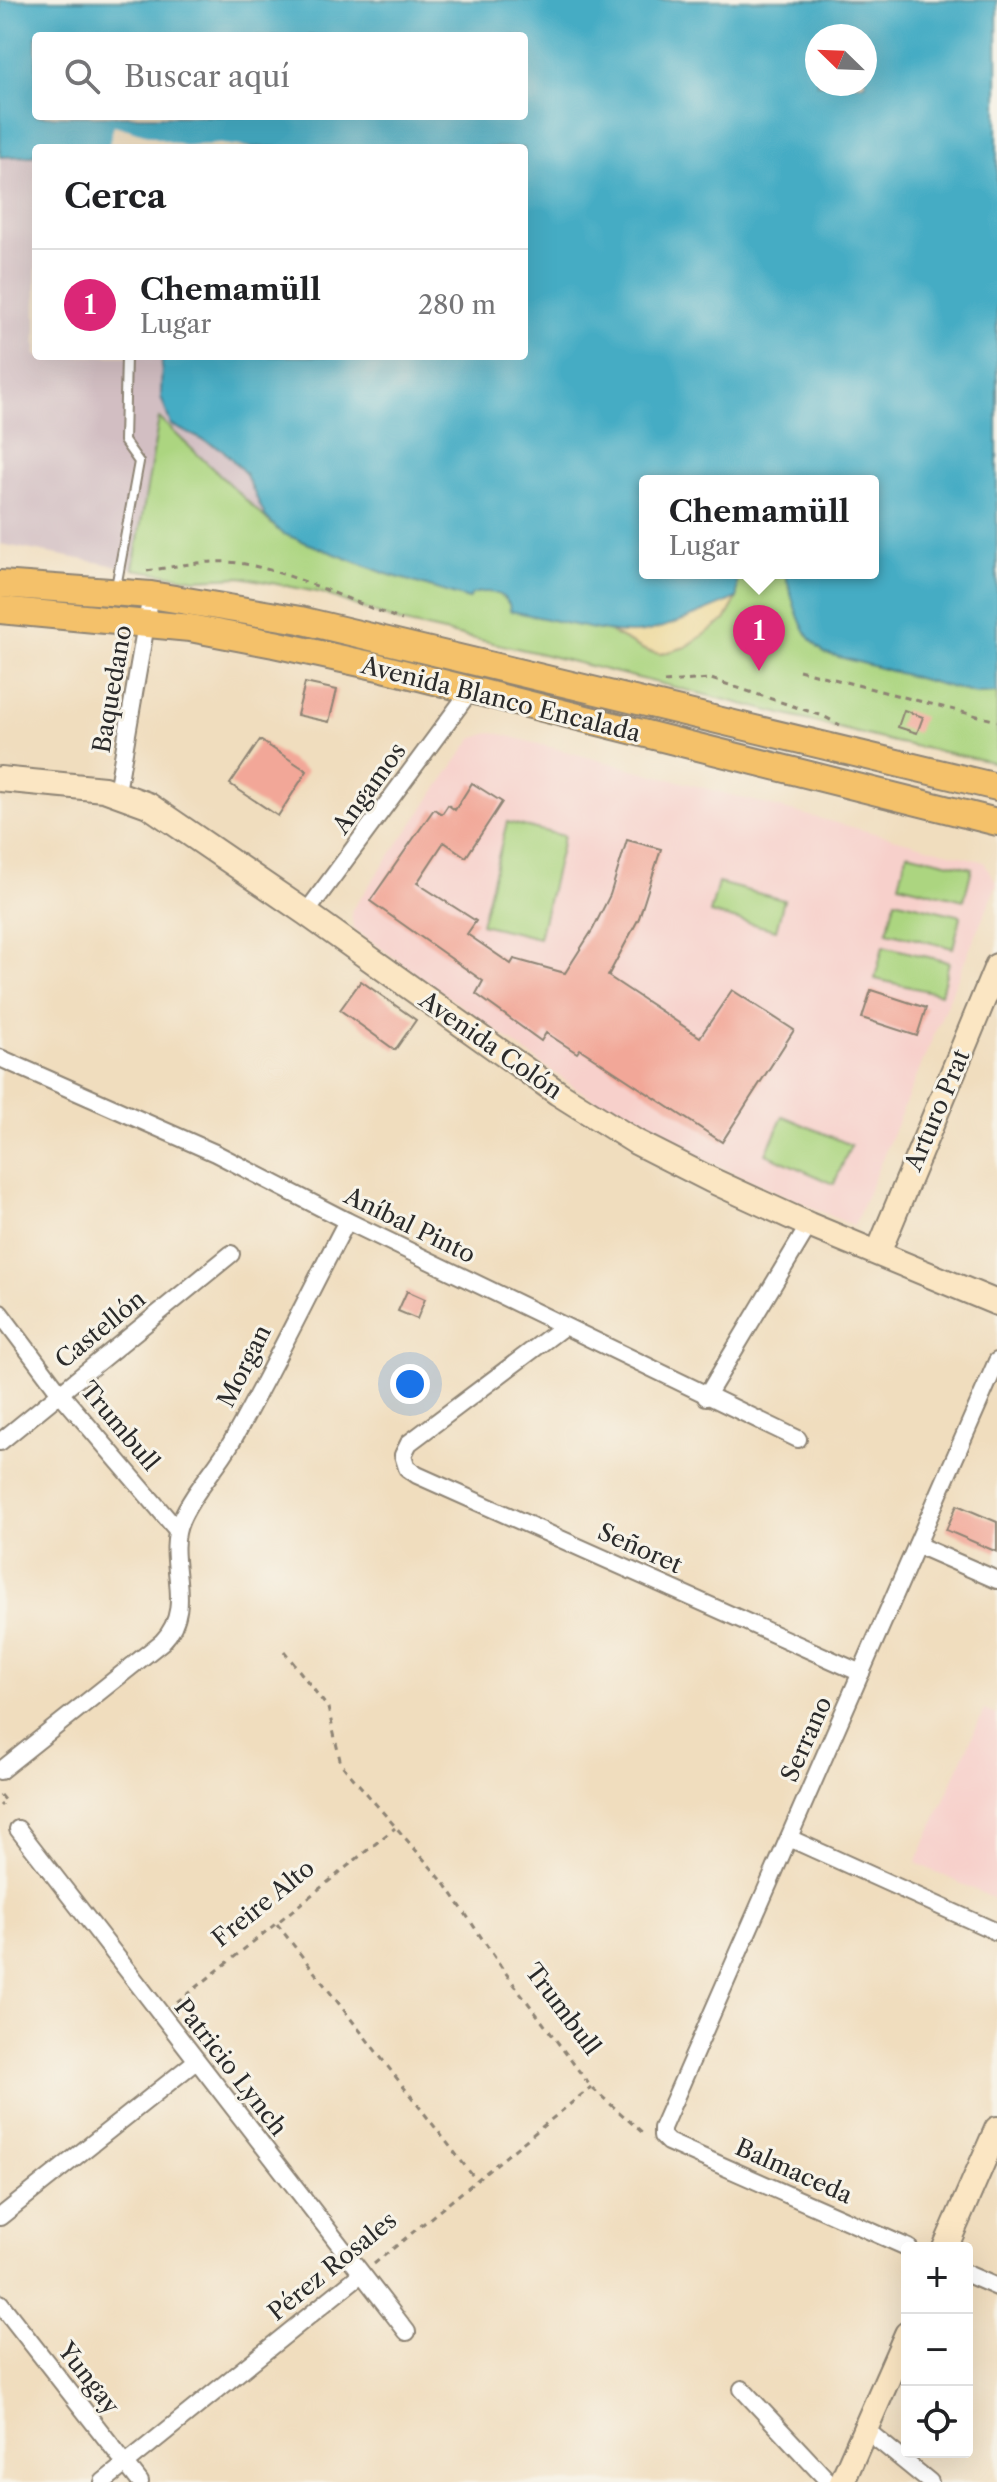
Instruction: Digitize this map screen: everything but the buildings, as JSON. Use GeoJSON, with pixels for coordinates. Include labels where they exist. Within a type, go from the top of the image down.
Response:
{"type":"FeatureCollection","features":[{"type":"Feature","properties":{"kind":"main road","name":"Avenida Blanco Encalada"},"geometry":{"type":"LineString","coordinates":[[0,584],[151,595],[226,606],[365,634],[703,719],[997,787]]}},
{"type":"Feature","properties":{"kind":"main road","name":"Avenida Blanco Encalada"},"geometry":{"type":"LineString","coordinates":[[0,610],[190,628],[274,644],[997,822]]}},
{"type":"Feature","properties":{"kind":"main road","name":"Avenida Colón"},"geometry":{"type":"LineString","coordinates":[[0,779],[117,792],[163,813],[596,1118],[673,1162],[809,1225],[997,1303]]}},
{"type":"Feature","properties":{"kind":"main road","name":"Arturo Prat"},"geometry":{"type":"LineString","coordinates":[[878,1253],[997,966]]}},
{"type":"Feature","properties":{"kind":"main road"},"geometry":{"type":"LineString","coordinates":[[948,2242],[997,2129]]}},
{"type":"Feature","properties":{"kind":"main road"},"geometry":{"type":"LineString","coordinates":[[842,2482],[901,2348]]}},
{"type":"Feature","properties":{"kind":"street","name":"Baquedano"},"geometry":{"type":"LineString","coordinates":[[117,792],[151,595]]}},
{"type":"Feature","properties":{"kind":"street","name":"Angamos"},"geometry":{"type":"LineString","coordinates":[[306,913],[470,691]]}},
{"type":"Feature","properties":{"kind":"street","name":"Aníbal Pinto"},"geometry":{"type":"LineString","coordinates":[[0,1058],[194,1143],[563,1327],[798,1439]]}},
{"type":"Feature","properties":{"kind":"street","name":"Morgan"},"geometry":{"type":"LineString","coordinates":[[177,1530],[186,1510],[242,1423],[347,1221]]}},
{"type":"Feature","properties":{"kind":"street"},"geometry":{"type":"LineString","coordinates":[[706,1397],[809,1225]]}},
{"type":"Feature","properties":{"kind":"street","name":"Castellón"},"geometry":{"type":"LineString","coordinates":[[0,1442],[231,1254]]}},
{"type":"Feature","properties":{"kind":"street","name":"Trumbull"},"geometry":{"type":"LineString","coordinates":[[0,1313],[60,1393],[177,1530]]}},
{"type":"Feature","properties":{"kind":"street","name":"Señoret"},"geometry":{"type":"LineString","coordinates":[[563,1327],[409,1443],[405,1448],[404,1462],[411,1472],[861,1673]]}},
{"type":"Feature","properties":{"kind":"street","name":"Serrano"},"geometry":{"type":"LineString","coordinates":[[662,2136],[662,2128],[997,1361]]}},
{"type":"Feature","properties":{"kind":"street"},"geometry":{"type":"LineString","coordinates":[[0,1771],[169,1634],[180,1607],[177,1530]]}},
{"type":"Feature","properties":{"kind":"street"},"geometry":{"type":"LineString","coordinates":[[917,1545],[997,1580]]}},
{"type":"Feature","properties":{"kind":"street","name":"Patricio Lynch"},"geometry":{"type":"LineString","coordinates":[[18,1829],[407,2332]]}},
{"type":"Feature","properties":{"kind":"street"},"geometry":{"type":"LineString","coordinates":[[789,1838],[997,1932]]}},
{"type":"Feature","properties":{"kind":"street"},"geometry":{"type":"LineString","coordinates":[[0,2217],[196,2061]]}},
{"type":"Feature","properties":{"kind":"street","name":"Balmaceda"},"geometry":{"type":"LineString","coordinates":[[662,2136],[668,2142],[901,2244]]}},
{"type":"Feature","properties":{"kind":"street","name":"Pérez Rosales"},"geometry":{"type":"LineString","coordinates":[[103,2482],[361,2274]]}},
{"type":"Feature","properties":{"kind":"street"},"geometry":{"type":"LineString","coordinates":[[973,2277],[997,2287]]}},
{"type":"Feature","properties":{"kind":"street","name":"Yungay"},"geometry":{"type":"LineString","coordinates":[[0,2303],[140,2482]]}},
{"type":"Feature","properties":{"kind":"street"},"geometry":{"type":"LineString","coordinates":[[742,2389],[829,2482]]}},
{"type":"Feature","properties":{"kind":"street"},"geometry":{"type":"LineString","coordinates":[[865,2429],[930,2482]]}},
{"type":"Feature","properties":{"kind":"lane"},"geometry":{"type":"LineString","coordinates":[[116,592],[139,462],[124,441],[126,360]]}},
{"type":"Feature","properties":{"kind":"path"},"geometry":{"type":"LineString","coordinates":[[799,670],[997,721]]}},
{"type":"Feature","properties":{"kind":"path","name":"Trumbull"},"geometry":{"type":"LineString","coordinates":[[284,1651],[328,1708],[341,1764],[446,1885],[502,1968],[591,2087],[635,2128],[647,2135],[662,2136]]}},
{"type":"Feature","properties":{"kind":"path"},"geometry":{"type":"LineString","coordinates":[[0,1795],[5,1801],[0,1806]]}},
{"type":"Feature","properties":{"kind":"path","name":"Freire Alto"},"geometry":{"type":"LineString","coordinates":[[161,2016],[395,1828]]}},
{"type":"Feature","properties":{"kind":"path"},"geometry":{"type":"LineString","coordinates":[[277,1924],[476,2180]]}},
{"type":"Feature","properties":{"kind":"path","name":"Pérez Rosales"},"geometry":{"type":"LineString","coordinates":[[361,2274],[591,2087]]}},
{"type":"Feature","properties":{"kind":"shaded area"},"geometry":{"type":"Polygon","coordinates":[[[32,156],[32,360],[162,360],[161,397],[171,425],[222,449],[245,473],[265,516],[281,533],[159,418],[133,569],[0,544],[0,157],[32,156]]]}},
{"type":"Feature","properties":{"kind":"shaded area"},"geometry":{"type":"Polygon","coordinates":[[[493,732],[984,862],[997,884],[854,1226],[656,1138],[574,1087],[353,928],[351,911],[472,739],[493,732]]]}},
{"type":"Feature","properties":{"kind":"shaded area"},"geometry":{"type":"Polygon","coordinates":[[[984,1710],[997,1715],[997,1900],[916,1863],[984,1710]]]}},
{"type":"Feature","properties":{"kind":"green space"},"geometry":{"type":"Polygon","coordinates":[[[159,418],[281,533],[387,574],[469,599],[472,593],[493,592],[509,604],[603,630],[641,579],[787,579],[809,637],[825,653],[976,694],[997,693],[997,763],[894,742],[538,653],[400,622],[322,593],[241,577],[195,579],[133,569],[159,418]]]}},
{"type":"Feature","properties":{"kind":"green space"},"geometry":{"type":"Polygon","coordinates":[[[507,822],[564,836],[539,938],[481,924],[507,822]]]}},
{"type":"Feature","properties":{"kind":"green space"},"geometry":{"type":"Polygon","coordinates":[[[907,853],[972,868],[964,900],[899,884],[907,853]]]}},
{"type":"Feature","properties":{"kind":"green space"},"geometry":{"type":"Polygon","coordinates":[[[718,883],[784,900],[776,930],[710,913],[718,883]]]}},
{"type":"Feature","properties":{"kind":"green space"},"geometry":{"type":"Polygon","coordinates":[[[895,900],[961,916],[953,948],[887,932],[895,900]]]}},
{"type":"Feature","properties":{"kind":"green space"},"geometry":{"type":"Polygon","coordinates":[[[883,946],[949,962],[941,994],[875,979],[883,946]]]}},
{"type":"Feature","properties":{"kind":"green space"},"geometry":{"type":"Polygon","coordinates":[[[783,1116],[851,1145],[834,1184],[766,1154],[783,1116]]]}},
{"type":"Feature","properties":{"kind":"sand"},"geometry":{"type":"Polygon","coordinates":[[[737,598],[725,620],[686,647],[661,654],[646,651],[608,631],[642,632],[737,598]]]}},
{"type":"Feature","properties":{"kind":"water"},"geometry":{"type":"Polygon","coordinates":[[[0,0],[997,0],[997,693],[976,694],[825,653],[803,627],[787,579],[879,579],[879,475],[639,475],[639,579],[737,579],[737,598],[656,629],[615,632],[510,611],[506,600],[493,593],[472,594],[469,599],[387,574],[281,533],[265,516],[245,473],[222,449],[171,425],[161,397],[162,360],[528,360],[528,144],[32,144],[32,156],[0,157],[0,0]]]}},
{"type":"Feature","properties":{"kind":"pier"},"geometry":{"type":"Polygon","coordinates":[[[114,125],[177,144],[109,144],[114,125]]]}},
{"type":"Feature","properties":{"kind":"place","name":"Chemamüll"},"geometry":{"type":"Point","coordinates":[759,671]}}]}
